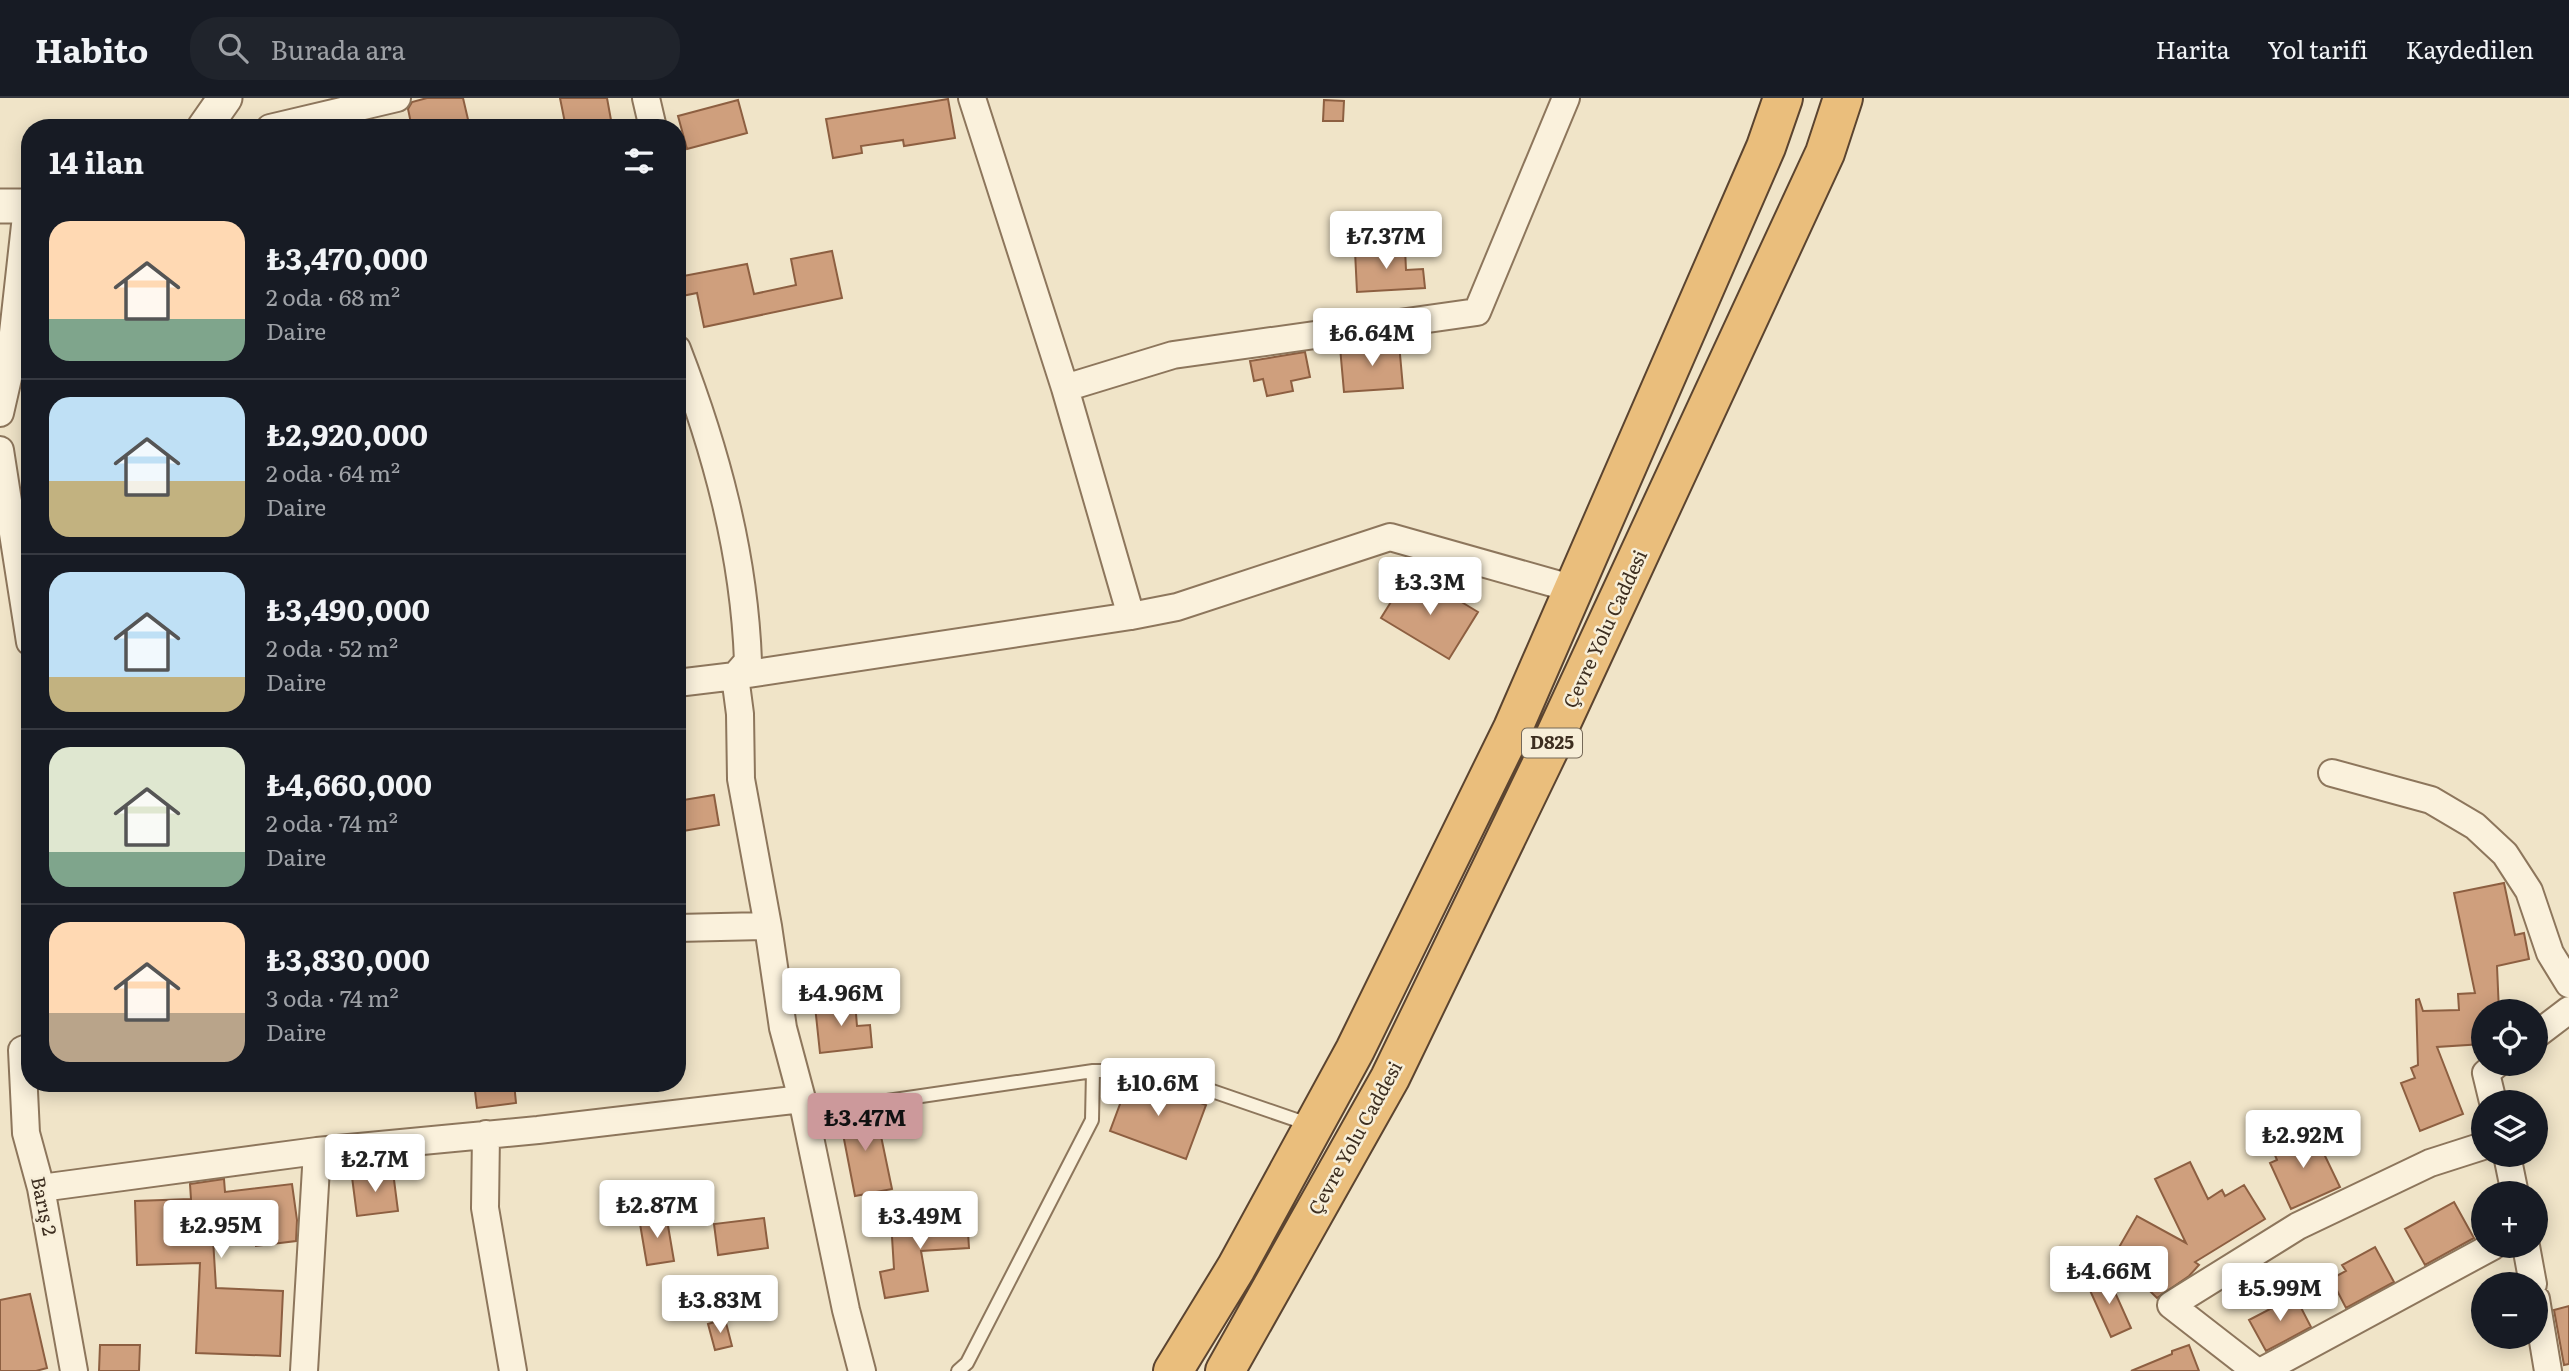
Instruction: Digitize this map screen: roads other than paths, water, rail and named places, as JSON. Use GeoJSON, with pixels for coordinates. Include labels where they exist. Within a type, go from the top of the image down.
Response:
{"type":"FeatureCollection","features":[{"type":"Feature","properties":{"kind":"highway","name":"D825"},"geometry":{"type":"LineString","coordinates":[[1173,1371],[1236,1268],[1354,1049],[1513,728],[1766,147],[1783,98]]}},
{"type":"Feature","properties":{"kind":"highway","name":"Çevre Yolu Caddesi"},"geometry":{"type":"LineString","coordinates":[[1225,1371],[1390,1078],[1562,722],[1825,153],[1843,98]]}},
{"type":"Feature","properties":{"kind":"street"},"geometry":{"type":"LineString","coordinates":[[210,119],[225,98]]}},
{"type":"Feature","properties":{"kind":"street"},"geometry":{"type":"LineString","coordinates":[[308,119],[397,98]]}},
{"type":"Feature","properties":{"kind":"street"},"geometry":{"type":"LineString","coordinates":[[646,98],[651,119]]}},
{"type":"Feature","properties":{"kind":"street"},"geometry":{"type":"LineString","coordinates":[[972,98],[1065,388],[1131,616]]}},
{"type":"Feature","properties":{"kind":"street"},"geometry":{"type":"LineString","coordinates":[[1065,388],[1173,355],[1477,312],[1566,98]]}},
{"type":"Feature","properties":{"kind":"street"},"geometry":{"type":"LineString","coordinates":[[0,413],[8,378],[19,206]]}},
{"type":"Feature","properties":{"kind":"street"},"geometry":{"type":"LineString","coordinates":[[686,373],[718,470],[734,537],[746,611],[748,661],[735,676],[740,714],[741,779],[768,926],[783,1028],[862,1371]]}},
{"type":"Feature","properties":{"kind":"street"},"geometry":{"type":"LineString","coordinates":[[0,450],[21,584]]}},
{"type":"Feature","properties":{"kind":"street"},"geometry":{"type":"LineString","coordinates":[[686,682],[1177,607],[1390,537],[1574,589]]}},
{"type":"Feature","properties":{"kind":"street"},"geometry":{"type":"LineString","coordinates":[[2332,773],[2431,800],[2475,826],[2505,854],[2529,891],[2550,953],[2569,984]]}},
{"type":"Feature","properties":{"kind":"street"},"geometry":{"type":"LineString","coordinates":[[686,928],[768,926]]}},
{"type":"Feature","properties":{"kind":"street"},"geometry":{"type":"LineString","coordinates":[[2548,1026],[2569,1010]]}},
{"type":"Feature","properties":{"kind":"street","name":"Barış 2"},"geometry":{"type":"LineString","coordinates":[[17,1050],[21,1087]]}},
{"type":"Feature","properties":{"kind":"street","name":"Barış 2"},"geometry":{"type":"LineString","coordinates":[[22,1092],[26,1133],[41,1188],[74,1371]]}},
{"type":"Feature","properties":{"kind":"street"},"geometry":{"type":"LineString","coordinates":[[41,1188],[317,1151],[803,1106]]}},
{"type":"Feature","properties":{"kind":"street"},"geometry":{"type":"LineString","coordinates":[[486,1134],[485,1208],[513,1371]]}},
{"type":"Feature","properties":{"kind":"street"},"geometry":{"type":"LineString","coordinates":[[2256,1371],[2171,1305],[2298,1226],[2430,1163],[2471,1150]]}},
{"type":"Feature","properties":{"kind":"street"},"geometry":{"type":"LineString","coordinates":[[304,1371],[317,1151]]}},
{"type":"Feature","properties":{"kind":"street"},"geometry":{"type":"LineString","coordinates":[[2262,1371],[2471,1258]]}},
{"type":"Feature","properties":{"kind":"street"},"geometry":{"type":"LineString","coordinates":[[2545,1349],[2549,1371]]}},
{"type":"Feature","properties":{"kind":"lane"},"geometry":{"type":"LineString","coordinates":[[803,1106],[1093,1072],[1154,1071],[1313,1125]]}},
{"type":"Feature","properties":{"kind":"lane"},"geometry":{"type":"LineString","coordinates":[[958,1371],[967,1363],[1092,1120],[1093,1072]]}}]}
